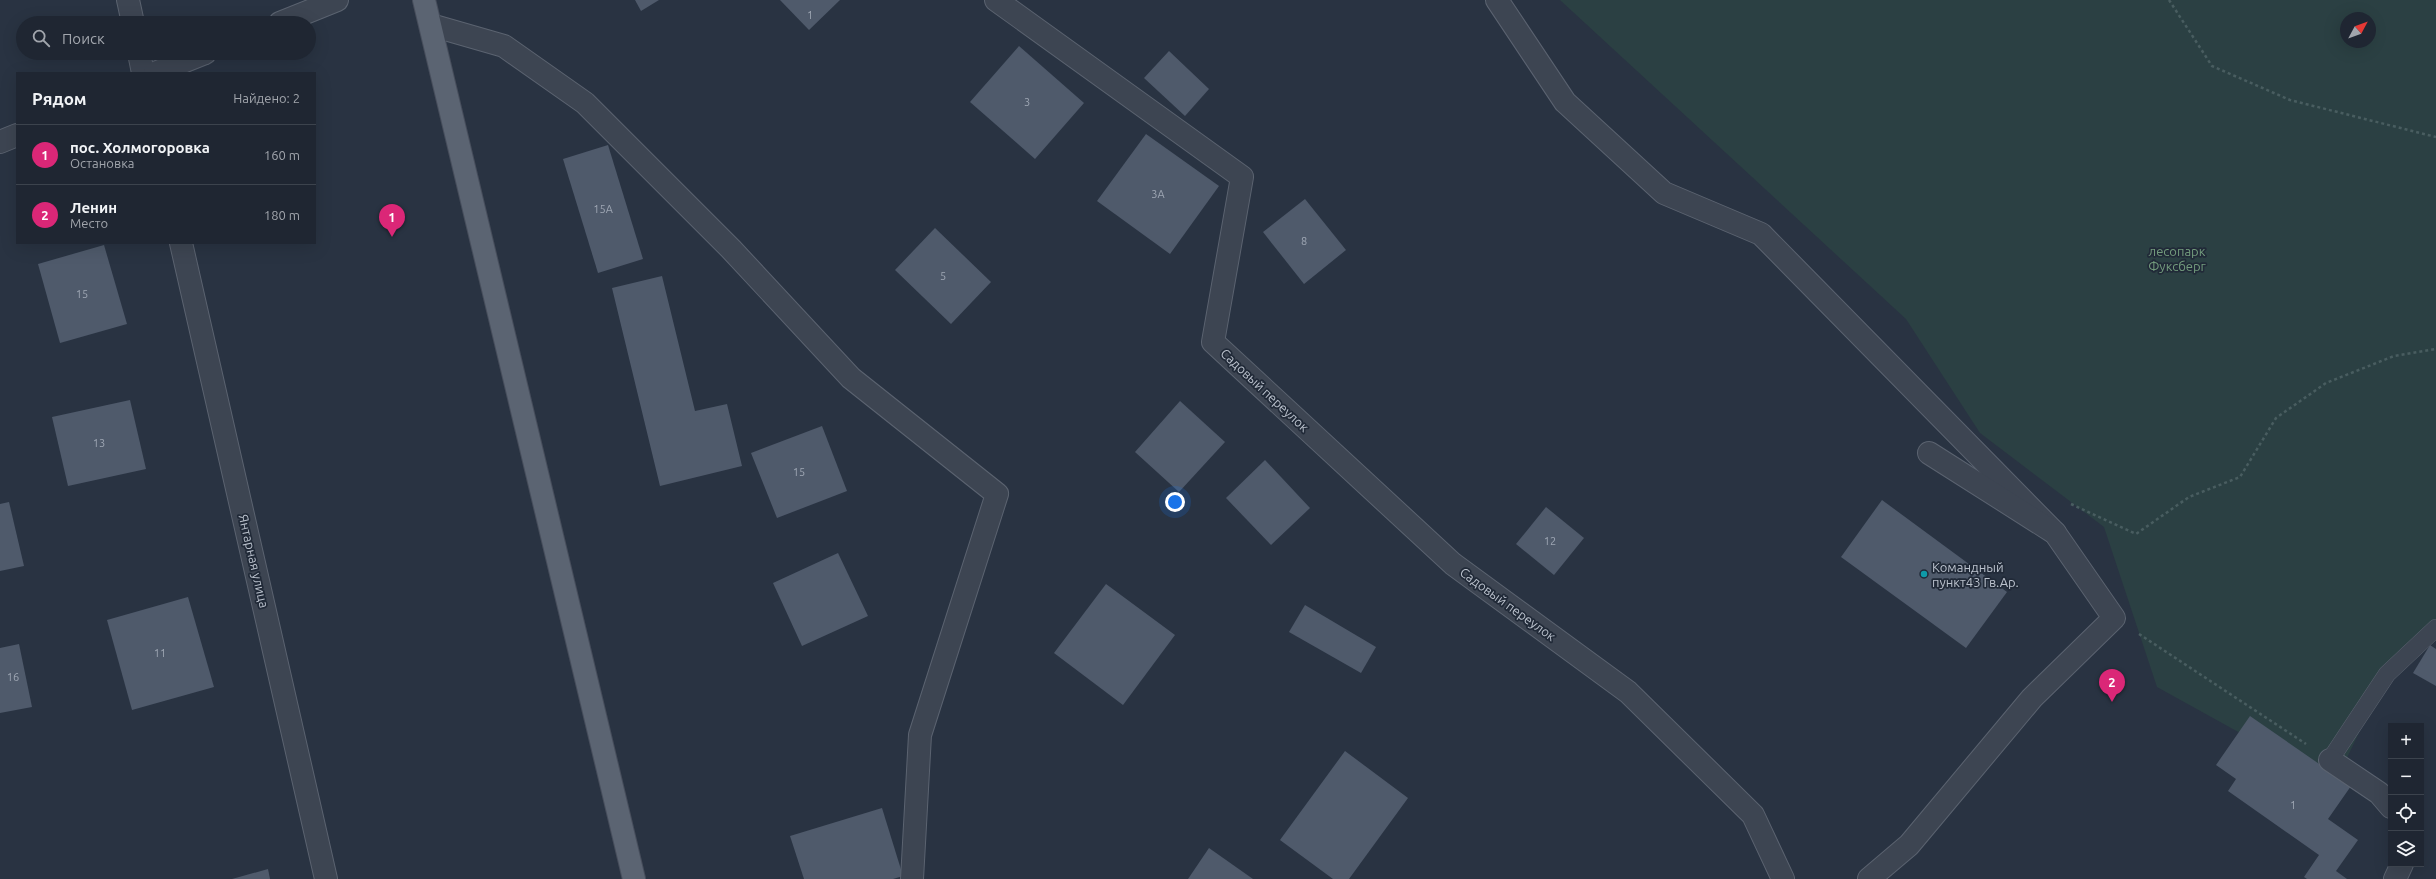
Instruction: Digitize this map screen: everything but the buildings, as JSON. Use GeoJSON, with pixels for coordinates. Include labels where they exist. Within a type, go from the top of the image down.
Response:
{"type":"FeatureCollection","features":[{"type":"Feature","properties":{"kind":"main road"},"geometry":{"type":"LineString","coordinates":[[424,0],[634,879]]}},
{"type":"Feature","properties":{"kind":"street"},"geometry":{"type":"LineString","coordinates":[[128,0],[131,16]]}},
{"type":"Feature","properties":{"kind":"street"},"geometry":{"type":"LineString","coordinates":[[298,16],[338,0]]}},
{"type":"Feature","properties":{"kind":"street","name":"Садовый переулок"},"geometry":{"type":"LineString","coordinates":[[996,0],[1242,177],[1213,342],[1453,564],[1628,692],[1753,815],[1783,879]]}},
{"type":"Feature","properties":{"kind":"street"},"geometry":{"type":"LineString","coordinates":[[1497,0],[1565,102],[1664,193],[1761,234],[2055,533],[2114,618],[2032,698],[1909,845],[1869,879]]}},
{"type":"Feature","properties":{"kind":"street"},"geometry":{"type":"LineString","coordinates":[[431,26],[504,46],[585,103],[731,249],[851,378],[998,494],[920,735],[912,879]]}},
{"type":"Feature","properties":{"kind":"street"},"geometry":{"type":"LineString","coordinates":[[140,60],[143,72]]}},
{"type":"Feature","properties":{"kind":"street"},"geometry":{"type":"LineString","coordinates":[[158,72],[188,60]]}},
{"type":"Feature","properties":{"kind":"street"},"geometry":{"type":"LineString","coordinates":[[0,142],[16,135]]}},
{"type":"Feature","properties":{"kind":"street","name":"Янтарная улица"},"geometry":{"type":"LineString","coordinates":[[181,244],[326,879]]}},
{"type":"Feature","properties":{"kind":"street"},"geometry":{"type":"LineString","coordinates":[[1929,453],[2055,533]]}},
{"type":"Feature","properties":{"kind":"street"},"geometry":{"type":"LineString","coordinates":[[2330,760],[2379,793],[2388,804]]}},
{"type":"Feature","properties":{"kind":"street"},"geometry":{"type":"LineString","coordinates":[[2395,879],[2401,867]]}},
{"type":"Feature","properties":{"kind":"lane"},"geometry":{"type":"LineString","coordinates":[[2330,760],[2386,674],[2436,628]]}},
{"type":"Feature","properties":{"kind":"path"},"geometry":{"type":"LineString","coordinates":[[2169,0],[2212,66],[2290,100],[2436,137]]}},
{"type":"Feature","properties":{"kind":"path"},"geometry":{"type":"LineString","coordinates":[[2055,533],[2050,514],[2067,502],[2136,534],[2189,497],[2240,478],[2276,418],[2326,383],[2394,356],[2436,349]]}},
{"type":"Feature","properties":{"kind":"path"},"geometry":{"type":"LineString","coordinates":[[2114,618],[2310,747]]}},
{"type":"Feature","properties":{"kind":"green space","name":"лесопарк Фуксберг"},"geometry":{"type":"Polygon","coordinates":[[[1560,0],[2436,0],[2436,633],[2387,674],[2334,785],[2157,687],[2104,527],[1980,433],[1906,319],[1560,0]]]}},
{"type":"Feature","properties":{"kind":"place","name":"пос. Холмогоровка"},"geometry":{"type":"Point","coordinates":[392,237]}},
{"type":"Feature","properties":{"kind":"place","name":"Командный пункт43 Гв.Ар."},"geometry":{"type":"Point","coordinates":[1924,574]}},
{"type":"Feature","properties":{"kind":"place","name":"Ленин"},"geometry":{"type":"Point","coordinates":[2112,702]}}]}
